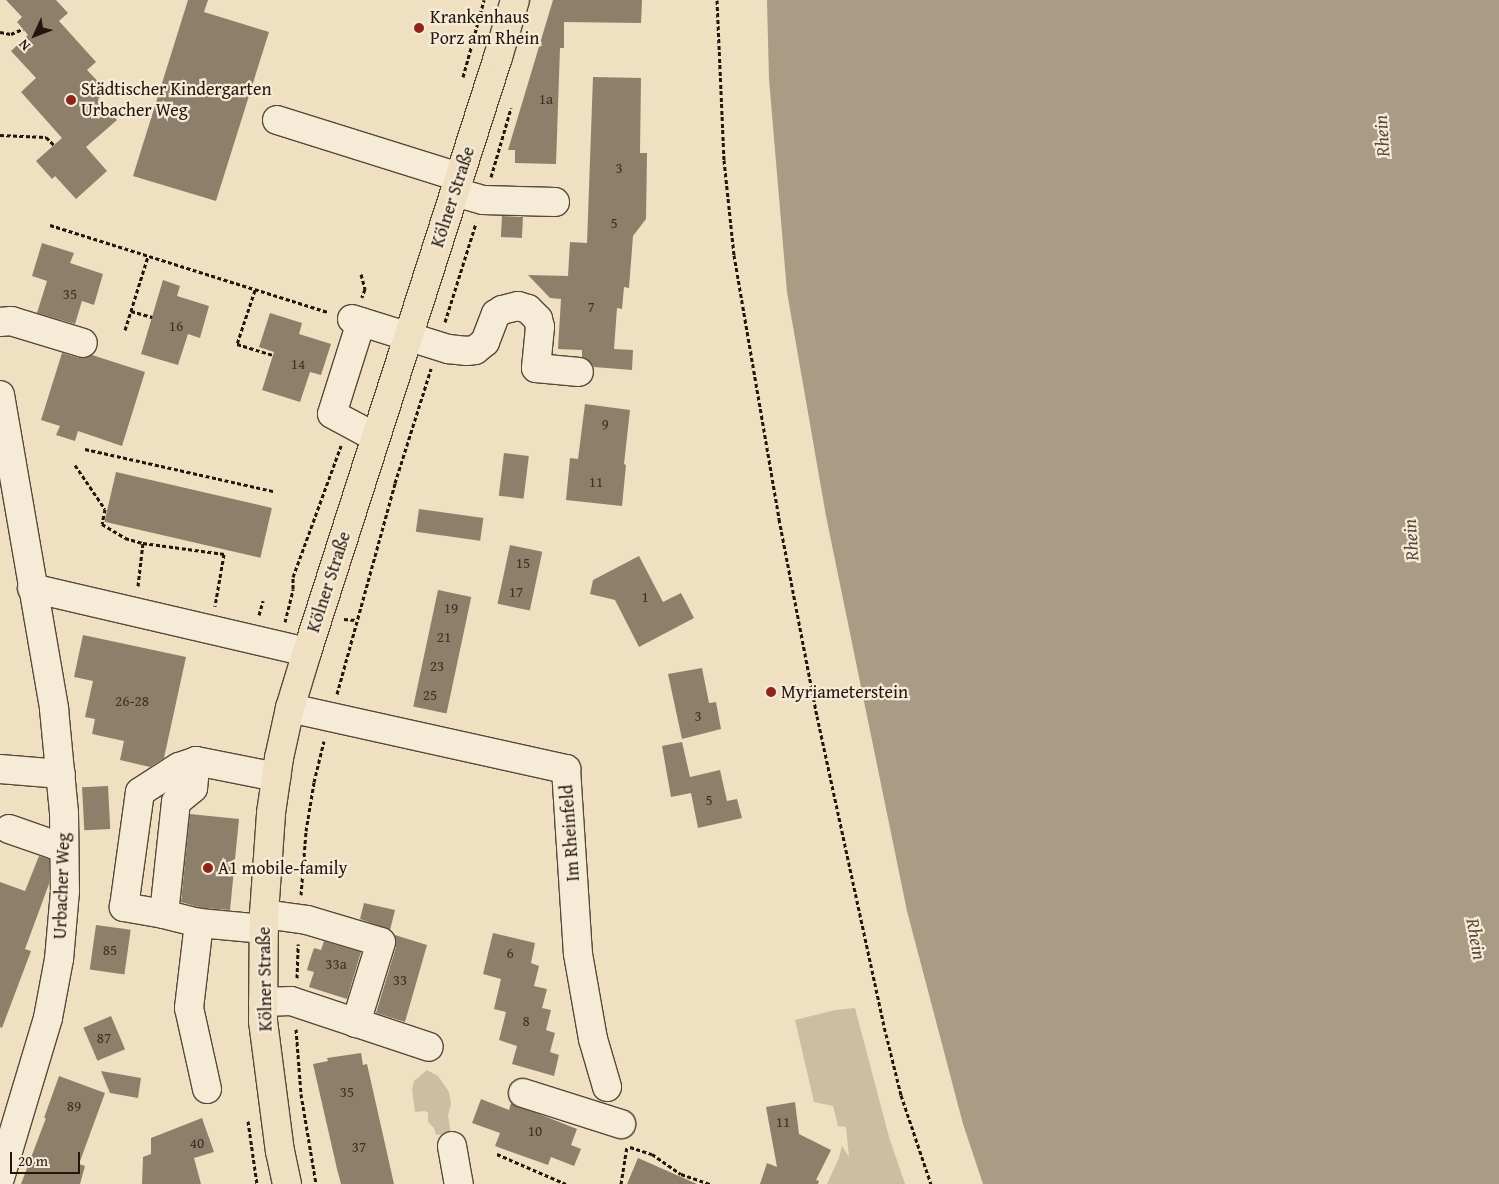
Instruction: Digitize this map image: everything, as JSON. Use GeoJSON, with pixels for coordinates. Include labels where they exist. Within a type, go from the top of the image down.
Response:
{"type":"FeatureCollection","features":[{"type":"Feature","properties":{"kind":"main road","name":"Kölner Straße"},"geometry":{"type":"LineString","coordinates":[[287,1184],[280,1152],[265,1040],[263,1002],[264,921],[271,813],[276,777],[290,708],[307,652],[514,0]]}},
{"type":"Feature","properties":{"kind":"street"},"geometry":{"type":"LineString","coordinates":[[278,120],[457,184],[483,200],[555,202]]}},
{"type":"Feature","properties":{"kind":"street"},"geometry":{"type":"LineString","coordinates":[[375,437],[332,414],[356,320],[448,349],[475,350],[485,342],[496,314],[502,310],[518,306],[528,309],[538,319],[540,327],[536,368],[579,372]]}},
{"type":"Feature","properties":{"kind":"street"},"geometry":{"type":"LineString","coordinates":[[0,322],[11,321],[83,343]]}},
{"type":"Feature","properties":{"kind":"street","name":"Urbacher Weg"},"geometry":{"type":"LineString","coordinates":[[0,395],[54,709],[61,774],[65,891],[60,959],[50,1010],[30,1085],[0,1178]]}},
{"type":"Feature","properties":{"kind":"street"},"geometry":{"type":"LineString","coordinates":[[32,588],[307,652]]}},
{"type":"Feature","properties":{"kind":"street","name":"Im Rheinfeld"},"geometry":{"type":"LineString","coordinates":[[290,708],[566,769],[578,954],[594,1039],[608,1087]]}},
{"type":"Feature","properties":{"kind":"street"},"geometry":{"type":"LineString","coordinates":[[164,914],[176,802],[193,788],[196,761]]}},
{"type":"Feature","properties":{"kind":"street"},"geometry":{"type":"LineString","coordinates":[[276,777],[196,761],[179,767],[140,792],[124,907],[199,923],[299,919],[381,942],[356,1023]]}},
{"type":"Feature","properties":{"kind":"street"},"geometry":{"type":"LineString","coordinates":[[0,768],[61,774]]}},
{"type":"Feature","properties":{"kind":"street"},"geometry":{"type":"LineString","coordinates":[[8,829],[55,845],[64,844]]}},
{"type":"Feature","properties":{"kind":"street"},"geometry":{"type":"LineString","coordinates":[[199,923],[189,1008],[208,1090]]}},
{"type":"Feature","properties":{"kind":"street"},"geometry":{"type":"LineString","coordinates":[[263,1002],[296,1003],[428,1047]]}},
{"type":"Feature","properties":{"kind":"street"},"geometry":{"type":"LineString","coordinates":[[523,1093],[625,1137]]}},
{"type":"Feature","properties":{"kind":"street"},"geometry":{"type":"LineString","coordinates":[[452,1146],[459,1184]]}},
{"type":"Feature","properties":{"kind":"path"},"geometry":{"type":"LineString","coordinates":[[460,85],[484,0]]}},
{"type":"Feature","properties":{"kind":"path"},"geometry":{"type":"LineString","coordinates":[[717,0],[724,160],[734,255],[779,518],[817,716],[886,1034],[901,1095],[931,1184]]}},
{"type":"Feature","properties":{"kind":"path"},"geometry":{"type":"LineString","coordinates":[[0,32],[11,34],[23,29]]}},
{"type":"Feature","properties":{"kind":"path"},"geometry":{"type":"LineString","coordinates":[[316,1184],[308,1142],[296,1054],[301,877],[312,792],[324,738],[332,716],[394,483],[512,103]]}},
{"type":"Feature","properties":{"kind":"path"},"geometry":{"type":"LineString","coordinates":[[0,135],[46,137],[54,145]]}},
{"type":"Feature","properties":{"kind":"path"},"geometry":{"type":"LineString","coordinates":[[50,225],[356,320]]}},
{"type":"Feature","properties":{"kind":"path"},"geometry":{"type":"LineString","coordinates":[[125,330],[148,256]]}},
{"type":"Feature","properties":{"kind":"path"},"geometry":{"type":"LineString","coordinates":[[255,290],[237,344],[273,355]]}},
{"type":"Feature","properties":{"kind":"path"},"geometry":{"type":"LineString","coordinates":[[131,310],[152,317]]}},
{"type":"Feature","properties":{"kind":"path"},"geometry":{"type":"LineString","coordinates":[[293,590],[293,577],[349,423]]}},
{"type":"Feature","properties":{"kind":"path"},"geometry":{"type":"LineString","coordinates":[[86,449],[273,491]]}},
{"type":"Feature","properties":{"kind":"path"},"geometry":{"type":"LineString","coordinates":[[75,465],[106,509],[102,524],[125,538],[143,543],[224,554],[215,608]]}},
{"type":"Feature","properties":{"kind":"path"},"geometry":{"type":"LineString","coordinates":[[137,592],[143,543]]}},
{"type":"Feature","properties":{"kind":"path"},"geometry":{"type":"LineString","coordinates":[[620,1184],[625,1137],[681,1174],[710,1184]]}},
{"type":"Feature","properties":{"kind":"path"},"geometry":{"type":"LineString","coordinates":[[497,1154],[566,1184]]}},
{"type":"Feature","properties":{"kind":"shaded area"},"geometry":{"type":"Polygon","coordinates":[[[855,1008],[889,1137],[905,1184],[827,1184],[839,1158],[842,1146],[849,1157],[846,1127],[838,1126],[833,1106],[814,1102],[795,1020],[835,1010],[855,1008]]]}},
{"type":"Feature","properties":{"kind":"shaded area"},"geometry":{"type":"Polygon","coordinates":[[[427,1070],[438,1076],[449,1092],[451,1104],[448,1116],[451,1133],[436,1135],[434,1128],[428,1122],[428,1113],[425,1111],[415,1112],[412,1090],[414,1081],[427,1070]]]}},
{"type":"Feature","properties":{"kind":"water","name":"Rhein"},"geometry":{"type":"Polygon","coordinates":[[[767,0],[1499,0],[1499,1184],[983,1184],[963,1124],[907,911],[826,516],[787,292],[769,79],[767,0]]]}},
{"type":"Feature","properties":{"kind":"building"},"geometry":{"type":"Polygon","coordinates":[[[6,0],[56,0],[68,13],[59,21],[96,62],[87,70],[107,91],[98,99],[117,120],[86,147],[107,171],[76,199],[55,176],[52,179],[36,161],[62,138],[21,92],[36,78],[11,51],[28,35],[17,22],[22,17],[6,0]]]}},
{"type":"Feature","properties":{"kind":"building"},"geometry":{"type":"Polygon","coordinates":[[[188,0],[208,0],[204,12],[269,32],[216,201],[133,176],[188,0]]]}},
{"type":"Feature","properties":{"kind":"building"},"geometry":{"type":"Polygon","coordinates":[[[553,0],[642,0],[641,23],[564,22],[564,48],[560,48],[556,164],[515,163],[515,150],[508,150],[553,0]]]}},
{"type":"Feature","properties":{"kind":"building"},"geometry":{"type":"Polygon","coordinates":[[[593,77],[641,78],[640,153],[647,153],[646,219],[633,236],[629,288],[624,287],[622,309],[617,308],[614,349],[633,350],[632,370],[594,367],[588,360],[582,357],[582,350],[558,349],[561,299],[550,298],[528,275],[568,276],[570,242],[587,243],[593,77]]]}},
{"type":"Feature","properties":{"kind":"building"},"geometry":{"type":"Polygon","coordinates":[[[502,216],[523,217],[522,238],[501,237],[502,216]]]}},
{"type":"Feature","properties":{"kind":"building"},"geometry":{"type":"Polygon","coordinates":[[[42,243],[74,253],[70,263],[103,274],[94,305],[82,301],[75,324],[37,313],[47,281],[32,276],[42,243]]]}},
{"type":"Feature","properties":{"kind":"building"},"geometry":{"type":"Polygon","coordinates":[[[163,280],[180,286],[177,296],[209,306],[200,338],[188,334],[178,365],[141,354],[163,280]]]}},
{"type":"Feature","properties":{"kind":"building"},"geometry":{"type":"Polygon","coordinates":[[[270,313],[302,323],[299,334],[331,344],[321,375],[310,372],[300,402],[262,390],[274,352],[259,347],[270,313]]]}},
{"type":"Feature","properties":{"kind":"building"},"geometry":{"type":"Polygon","coordinates":[[[62,353],[79,358],[92,355],[145,372],[122,446],[78,431],[75,441],[56,435],[60,426],[41,420],[62,353]]]}},
{"type":"Feature","properties":{"kind":"building"},"geometry":{"type":"Polygon","coordinates":[[[585,404],[630,410],[622,506],[566,500],[570,458],[578,459],[585,404]]]}},
{"type":"Feature","properties":{"kind":"building"},"geometry":{"type":"Polygon","coordinates":[[[504,453],[529,456],[524,499],[499,496],[504,453]]]}},
{"type":"Feature","properties":{"kind":"building"},"geometry":{"type":"Polygon","coordinates":[[[116,472],[272,508],[260,558],[105,522],[116,472]]]}},
{"type":"Feature","properties":{"kind":"building"},"geometry":{"type":"Polygon","coordinates":[[[419,509],[483,518],[480,541],[416,532],[419,509]]]}},
{"type":"Feature","properties":{"kind":"building"},"geometry":{"type":"Polygon","coordinates":[[[510,545],[542,552],[530,611],[498,604],[510,545]]]}},
{"type":"Feature","properties":{"kind":"building"},"geometry":{"type":"Polygon","coordinates":[[[639,556],[663,602],[681,593],[694,618],[639,647],[615,600],[590,594],[593,580],[639,556]]]}},
{"type":"Feature","properties":{"kind":"building"},"geometry":{"type":"Polygon","coordinates":[[[438,590],[471,597],[447,713],[413,706],[438,590]]]}},
{"type":"Feature","properties":{"kind":"building"},"geometry":{"type":"Polygon","coordinates":[[[83,635],[186,657],[164,758],[150,767],[120,760],[124,741],[92,734],[95,719],[85,717],[93,681],[74,677],[83,635]]]}},
{"type":"Feature","properties":{"kind":"building"},"geometry":{"type":"Polygon","coordinates":[[[702,668],[709,703],[716,702],[721,729],[682,739],[668,674],[702,668]]]}},
{"type":"Feature","properties":{"kind":"building"},"geometry":{"type":"Polygon","coordinates":[[[682,742],[690,777],[720,770],[727,801],[737,799],[742,818],[698,828],[691,793],[671,797],[662,746],[682,742]]]}},
{"type":"Feature","properties":{"kind":"building"},"geometry":{"type":"Polygon","coordinates":[[[108,786],[110,829],[84,830],[82,787],[108,786]]]}},
{"type":"Feature","properties":{"kind":"building","name":"A1 mobile-family"},"geometry":{"type":"Polygon","coordinates":[[[190,814],[239,819],[230,910],[202,908],[181,902],[190,814]]]}},
{"type":"Feature","properties":{"kind":"building"},"geometry":{"type":"Polygon","coordinates":[[[39,856],[49,859],[49,884],[25,949],[31,951],[2,1028],[0,1027],[0,882],[25,891],[39,856]]]}},
{"type":"Feature","properties":{"kind":"building"},"geometry":{"type":"Polygon","coordinates":[[[364,903],[395,910],[390,930],[360,919],[364,903]]]}},
{"type":"Feature","properties":{"kind":"building"},"geometry":{"type":"Polygon","coordinates":[[[96,925],[131,930],[124,974],[90,970],[96,925]]]}},
{"type":"Feature","properties":{"kind":"building"},"geometry":{"type":"Polygon","coordinates":[[[493,933],[535,943],[531,963],[539,966],[534,986],[547,989],[542,1008],[551,1010],[546,1030],[555,1033],[550,1052],[559,1055],[554,1076],[512,1064],[517,1046],[499,1040],[506,1012],[494,1009],[501,979],[483,974],[493,933]]]}},
{"type":"Feature","properties":{"kind":"building"},"geometry":{"type":"Polygon","coordinates":[[[395,935],[427,945],[405,1022],[376,1013],[396,947],[395,935]]]}},
{"type":"Feature","properties":{"kind":"building"},"geometry":{"type":"Polygon","coordinates":[[[324,941],[361,952],[347,999],[309,987],[314,972],[307,970],[310,960],[314,948],[321,950],[324,941]]]}},
{"type":"Feature","properties":{"kind":"building"},"geometry":{"type":"Polygon","coordinates":[[[111,1016],[125,1049],[97,1061],[83,1028],[111,1016]]]}},
{"type":"Feature","properties":{"kind":"building"},"geometry":{"type":"Polygon","coordinates":[[[361,1053],[363,1065],[367,1064],[394,1184],[341,1184],[337,1169],[313,1064],[328,1061],[327,1058],[361,1053]]]}},
{"type":"Feature","properties":{"kind":"building"},"geometry":{"type":"Polygon","coordinates":[[[101,1071],[141,1078],[138,1098],[110,1093],[101,1071]]]}},
{"type":"Feature","properties":{"kind":"building"},"geometry":{"type":"Polygon","coordinates":[[[59,1076],[105,1093],[79,1164],[85,1166],[80,1184],[21,1184],[46,1118],[44,1118],[59,1076]]]}},
{"type":"Feature","properties":{"kind":"building"},"geometry":{"type":"Polygon","coordinates":[[[481,1099],[509,1110],[511,1103],[577,1129],[571,1145],[581,1149],[574,1166],[551,1157],[548,1165],[495,1146],[500,1133],[472,1123],[481,1099]]]}},
{"type":"Feature","properties":{"kind":"building"},"geometry":{"type":"Polygon","coordinates":[[[795,1102],[799,1134],[831,1150],[816,1180],[819,1181],[818,1184],[760,1184],[767,1163],[777,1167],[766,1107],[795,1102]]]}},
{"type":"Feature","properties":{"kind":"building"},"geometry":{"type":"Polygon","coordinates":[[[202,1118],[214,1152],[194,1158],[201,1184],[142,1184],[143,1157],[151,1154],[151,1138],[202,1118]]]}},
{"type":"Feature","properties":{"kind":"building"},"geometry":{"type":"Polygon","coordinates":[[[638,1158],[697,1184],[627,1184],[638,1158]]]}},
{"type":"Feature","properties":{"kind":"place","name":"Krankenhaus Porz am Rhein"},"geometry":{"type":"Point","coordinates":[419,28]}},
{"type":"Feature","properties":{"kind":"place","name":"Städtischer Kindergarten Urbacher Weg"},"geometry":{"type":"Point","coordinates":[71,100]}},
{"type":"Feature","properties":{"kind":"place","name":"Myriameterstein"},"geometry":{"type":"Point","coordinates":[771,692]}},
{"type":"Feature","properties":{"kind":"place","name":"A1 mobile-family"},"geometry":{"type":"Point","coordinates":[208,868]}}]}
